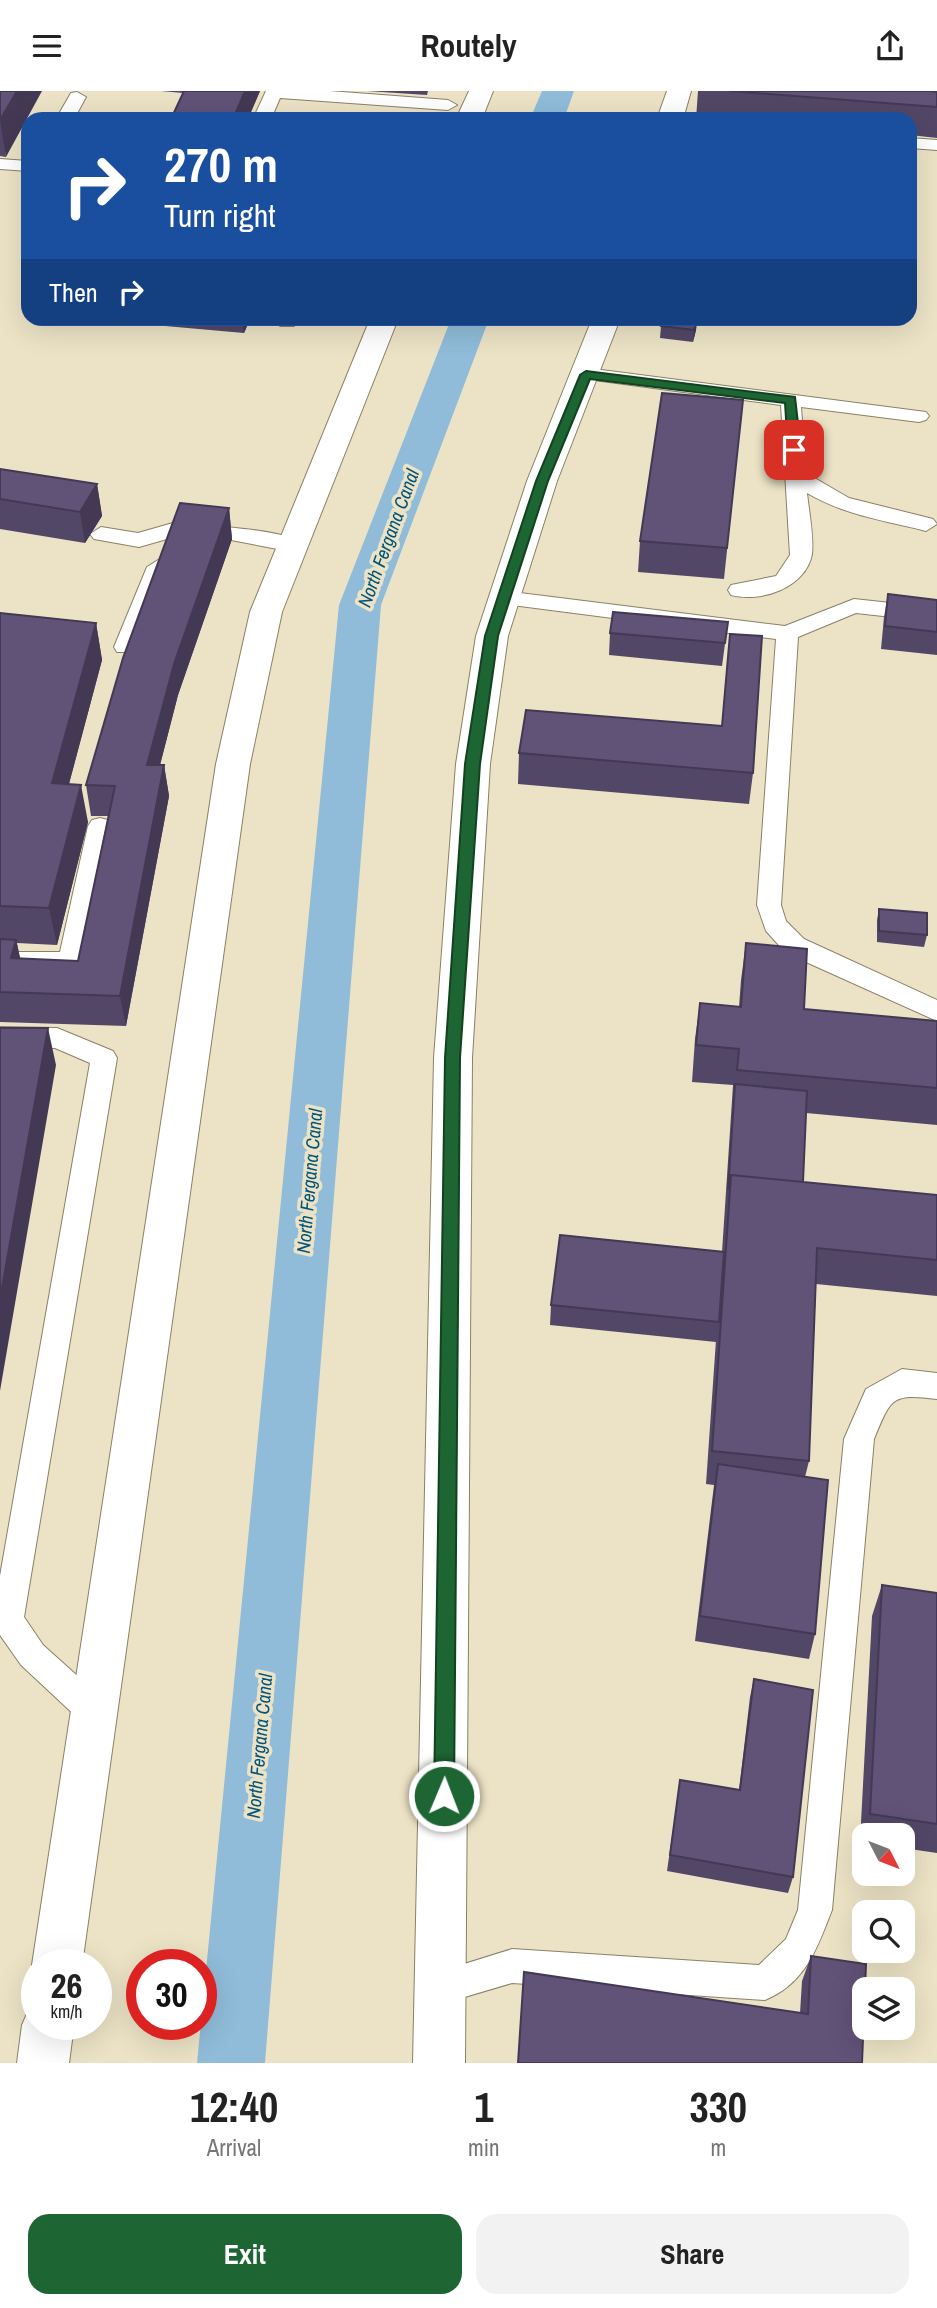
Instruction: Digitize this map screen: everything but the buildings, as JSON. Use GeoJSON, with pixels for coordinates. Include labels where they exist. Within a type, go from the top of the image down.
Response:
{"type":"FeatureCollection","features":[{"type":"Feature","properties":{"kind":"street"},"geometry":{"type":"LineString","coordinates":[[472,112],[481,91]]}},
{"type":"Feature","properties":{"kind":"street"},"geometry":{"type":"LineString","coordinates":[[672,112],[679,91]]}},
{"type":"Feature","properties":{"kind":"street"},"geometry":{"type":"LineString","coordinates":[[59,1949],[92,1710],[233,764],[265,612],[381,326]]}},
{"type":"Feature","properties":{"kind":"street"},"geometry":{"type":"LineString","coordinates":[[439,2063],[453,1058],[472,764],[492,636],[542,481],[604,326]]}},
{"type":"Feature","properties":{"kind":"street"},"geometry":{"type":"LineString","coordinates":[[43,2063],[46,2040]]}},
{"type":"Feature","properties":{"kind":"lane"},"geometry":{"type":"LineString","coordinates":[[265,112],[274,92],[450,98]]}},
{"type":"Feature","properties":{"kind":"lane"},"geometry":{"type":"LineString","coordinates":[[69,112],[77,97]]}},
{"type":"Feature","properties":{"kind":"lane"},"geometry":{"type":"LineString","coordinates":[[917,144],[937,145]]}},
{"type":"Feature","properties":{"kind":"lane"},"geometry":{"type":"LineString","coordinates":[[0,164],[21,166]]}},
{"type":"Feature","properties":{"kind":"lane"},"geometry":{"type":"LineString","coordinates":[[586,375],[919,416]]}},
{"type":"Feature","properties":{"kind":"lane"},"geometry":{"type":"LineString","coordinates":[[738,590],[773,586],[792,576],[801,555],[791,400]]}},
{"type":"Feature","properties":{"kind":"lane"},"geometry":{"type":"LineString","coordinates":[[796,475],[815,492],[841,504],[926,524]]}},
{"type":"Feature","properties":{"kind":"lane"},"geometry":{"type":"LineString","coordinates":[[101,534],[139,540],[173,530],[231,533],[293,545]]}},
{"type":"Feature","properties":{"kind":"lane"},"geometry":{"type":"LineString","coordinates":[[125,647],[173,530]]}},
{"type":"Feature","properties":{"kind":"lane"},"geometry":{"type":"LineString","coordinates":[[505,598],[787,633],[854,606],[937,615]]}},
{"type":"Feature","properties":{"kind":"lane"},"geometry":{"type":"LineString","coordinates":[[787,633],[769,905],[775,925],[795,946],[937,1011]]}},
{"type":"Feature","properties":{"kind":"lane"},"geometry":{"type":"LineString","coordinates":[[0,961],[61,964],[71,957],[100,826]]}},
{"type":"Feature","properties":{"kind":"lane"},"geometry":{"type":"LineString","coordinates":[[0,1037],[57,1038],[104,1058],[9,1600],[8,1620],[9,1641],[32,1655],[92,1710]]}},
{"type":"Feature","properties":{"kind":"lane"},"geometry":{"type":"LineString","coordinates":[[441,1987],[512,1966],[765,1983],[799,1951],[815,1910],[859,1439],[876,1398],[902,1382],[937,1386]]}},
{"type":"Feature","properties":{"kind":"waterway","name":"North Fergana Canal"},"geometry":{"type":"LineString","coordinates":[[550,112],[558,91]]}},
{"type":"Feature","properties":{"kind":"waterway","name":"North Fergana Canal"},"geometry":{"type":"LineString","coordinates":[[231,2063],[360,605],[467,326]]}},
{"type":"Feature","properties":{"kind":"route"},"geometry":{"type":"LineString","coordinates":[[444,1796],[453,1058],[472,764],[492,636],[542,481],[586,375],[791,400],[794,450]]}}]}
